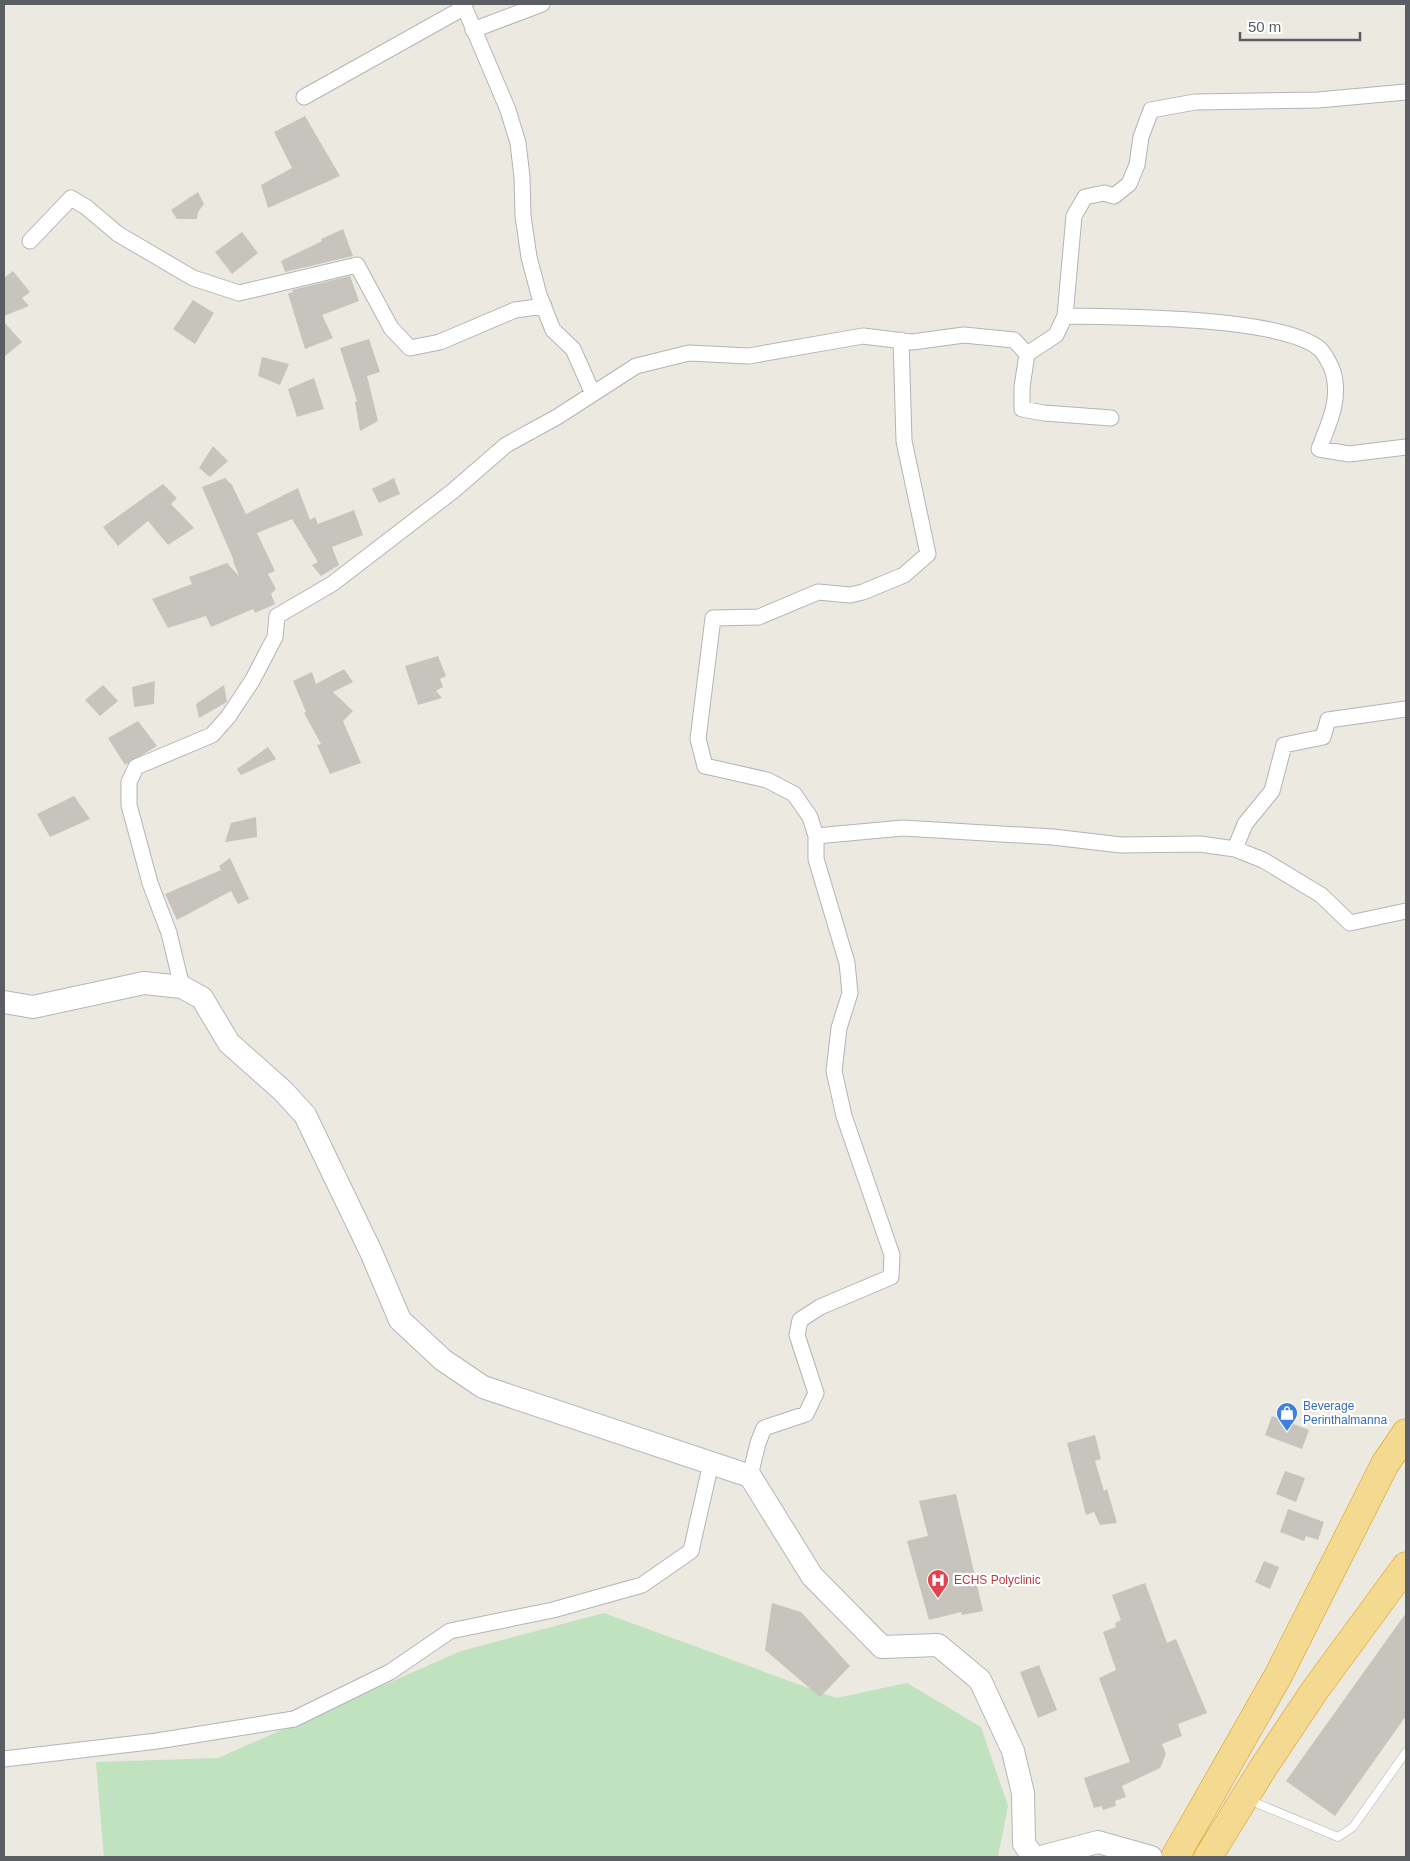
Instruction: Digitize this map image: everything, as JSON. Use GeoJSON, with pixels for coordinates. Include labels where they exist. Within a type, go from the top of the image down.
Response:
{"type":"FeatureCollection","features":[{"type":"Feature","properties":{"kind":"highway"},"geometry":{"type":"LineString","coordinates":[[1175,1857],[1278,1676],[1385,1464],[1406,1433]]}},
{"type":"Feature","properties":{"kind":"highway"},"geometry":{"type":"LineString","coordinates":[[1208,1857],[1244,1798],[1315,1690],[1406,1566]]}},
{"type":"Feature","properties":{"kind":"street"},"geometry":{"type":"LineString","coordinates":[[473,30],[542,4]]}},
{"type":"Feature","properties":{"kind":"street"},"geometry":{"type":"LineString","coordinates":[[304,97],[464,6],[508,110],[518,143],[522,177],[523,216],[529,256],[544,306],[554,330],[573,349],[593,394]]}},
{"type":"Feature","properties":{"kind":"street"},"geometry":{"type":"LineString","coordinates":[[1111,418],[1044,413],[1022,409],[1022,387],[1027,354],[1056,335],[1065,316],[1074,216],[1085,197],[1104,193],[1114,196],[1129,184],[1137,165],[1141,137],[1151,110],[1195,102],[1318,100],[1406,92]]}},
{"type":"Feature","properties":{"kind":"street"},"geometry":{"type":"LineString","coordinates":[[30,240],[71,198],[86,207],[118,234],[193,278],[239,293],[357,265],[391,328],[410,348],[440,342],[515,310],[544,306]]}},
{"type":"Feature","properties":{"kind":"street"},"geometry":{"type":"LineString","coordinates":[[1065,316],[1153,317],[1246,326],[1298,337],[1320,350],[1334,374],[1337,399],[1319,449],[1349,454],[1406,447]]}},
{"type":"Feature","properties":{"kind":"street"},"geometry":{"type":"LineString","coordinates":[[182,987],[169,933],[150,883],[129,805],[128,782],[136,767],[212,735],[228,717],[252,681],[275,637],[277,616],[332,584],[453,491],[506,446],[636,366],[689,353],[749,356],[863,336],[912,342],[964,335],[1014,340],[1027,354]]}},
{"type":"Feature","properties":{"kind":"street"},"geometry":{"type":"LineString","coordinates":[[750,1476],[758,1443],[764,1428],[806,1414],[816,1393],[797,1335],[800,1320],[820,1307],[891,1277],[892,1255],[844,1116],[834,1070],[839,1028],[850,993],[847,963],[816,859],[816,836],[810,816],[794,794],[766,780],[705,766],[698,739],[713,618],[758,617],[818,592],[850,595],[863,592],[904,575],[928,554],[904,441],[901,340]]}},
{"type":"Feature","properties":{"kind":"street"},"geometry":{"type":"LineString","coordinates":[[1235,849],[1245,824],[1272,790],[1284,745],[1323,738],[1328,720],[1406,709]]}},
{"type":"Feature","properties":{"kind":"street"},"geometry":{"type":"LineString","coordinates":[[816,836],[903,828],[1053,837],[1121,845],[1200,844],[1235,849],[1264,860],[1321,895],[1350,923],[1406,911]]}},
{"type":"Feature","properties":{"kind":"street"},"geometry":{"type":"LineString","coordinates":[[4,1002],[32,1007],[144,983],[182,987],[202,998],[229,1043],[282,1091],[305,1116],[371,1252],[400,1320],[443,1360],[483,1388],[750,1476],[812,1576],[882,1647],[938,1645],[980,1680],[1013,1751],[1023,1793],[1024,1844],[1034,1857]]}},
{"type":"Feature","properties":{"kind":"street"},"geometry":{"type":"LineString","coordinates":[[4,1759],[157,1741],[294,1719],[390,1672],[450,1631],[553,1610],[642,1585],[691,1551],[711,1463]]}},
{"type":"Feature","properties":{"kind":"street"},"geometry":{"type":"LineString","coordinates":[[1041,1857],[1098,1842],[1151,1857]]}},
{"type":"Feature","properties":{"kind":"lane"},"geometry":{"type":"LineString","coordinates":[[1244,1798],[1338,1836],[1353,1827],[1406,1752]]}},
{"type":"Feature","properties":{"kind":"green space"},"geometry":{"type":"Polygon","coordinates":[[[604,1613],[836,1698],[907,1683],[981,1727],[1008,1806],[998,1857],[104,1857],[96,1762],[218,1758],[461,1651],[604,1613]]]}},
{"type":"Feature","properties":{"kind":"building"},"geometry":{"type":"Polygon","coordinates":[[[305,116],[340,176],[268,208],[261,185],[292,168],[274,132],[305,116]]]}},
{"type":"Feature","properties":{"kind":"building"},"geometry":{"type":"Polygon","coordinates":[[[198,192],[204,204],[198,212],[197,219],[177,219],[171,210],[198,192]]]}},
{"type":"Feature","properties":{"kind":"building"},"geometry":{"type":"Polygon","coordinates":[[[343,229],[353,256],[285,272],[281,261],[343,229]]]}},
{"type":"Feature","properties":{"kind":"building"},"geometry":{"type":"Polygon","coordinates":[[[242,232],[258,253],[232,274],[215,252],[242,232]]]}},
{"type":"Feature","properties":{"kind":"building"},"geometry":{"type":"Polygon","coordinates":[[[13,271],[30,292],[22,298],[29,306],[4,316],[4,278],[13,271]]]}},
{"type":"Feature","properties":{"kind":"building"},"geometry":{"type":"Polygon","coordinates":[[[350,276],[359,301],[322,315],[333,338],[305,349],[288,294],[293,292],[292,290],[350,276]]]}},
{"type":"Feature","properties":{"kind":"building"},"geometry":{"type":"Polygon","coordinates":[[[193,300],[214,313],[195,344],[173,329],[193,300]]]}},
{"type":"Feature","properties":{"kind":"building"},"geometry":{"type":"Polygon","coordinates":[[[4,322],[22,342],[4,357],[4,322]]]}},
{"type":"Feature","properties":{"kind":"building"},"geometry":{"type":"Polygon","coordinates":[[[369,339],[380,372],[367,376],[378,421],[360,431],[355,402],[357,401],[340,348],[369,339]]]}},
{"type":"Feature","properties":{"kind":"building"},"geometry":{"type":"Polygon","coordinates":[[[262,357],[289,364],[280,385],[258,376],[262,357]]]}},
{"type":"Feature","properties":{"kind":"building"},"geometry":{"type":"Polygon","coordinates":[[[314,378],[324,409],[297,417],[288,389],[314,378]]]}},
{"type":"Feature","properties":{"kind":"building"},"geometry":{"type":"Polygon","coordinates":[[[213,446],[228,461],[210,477],[199,468],[213,446]]]}},
{"type":"Feature","properties":{"kind":"building"},"geometry":{"type":"Polygon","coordinates":[[[225,478],[232,485],[246,514],[298,488],[310,520],[315,517],[318,524],[354,510],[363,535],[332,547],[339,565],[321,576],[312,565],[318,562],[292,519],[257,533],[275,571],[268,574],[276,589],[271,594],[275,604],[255,613],[253,609],[211,627],[206,616],[168,628],[152,599],[192,584],[189,577],[227,563],[239,576],[202,487],[225,478]]]}},
{"type":"Feature","properties":{"kind":"building"},"geometry":{"type":"Polygon","coordinates":[[[394,478],[400,494],[379,503],[372,489],[394,478]]]}},
{"type":"Feature","properties":{"kind":"building"},"geometry":{"type":"Polygon","coordinates":[[[163,484],[177,498],[171,504],[194,528],[168,545],[148,521],[118,546],[103,527],[163,484]]]}},
{"type":"Feature","properties":{"kind":"building"},"geometry":{"type":"Polygon","coordinates":[[[438,656],[446,676],[440,679],[443,687],[436,691],[442,698],[418,705],[405,666],[438,656]]]}},
{"type":"Feature","properties":{"kind":"building"},"geometry":{"type":"Polygon","coordinates":[[[344,669],[353,682],[333,692],[353,711],[343,721],[361,763],[330,774],[317,745],[321,744],[304,713],[306,712],[293,681],[312,672],[316,684],[344,669]]]}},
{"type":"Feature","properties":{"kind":"building"},"geometry":{"type":"Polygon","coordinates":[[[155,681],[154,704],[134,707],[132,687],[155,681]]]}},
{"type":"Feature","properties":{"kind":"building"},"geometry":{"type":"Polygon","coordinates":[[[103,685],[118,701],[100,716],[85,700],[103,685]]]}},
{"type":"Feature","properties":{"kind":"building"},"geometry":{"type":"Polygon","coordinates":[[[224,685],[227,702],[199,718],[196,704],[224,685]]]}},
{"type":"Feature","properties":{"kind":"building"},"geometry":{"type":"Polygon","coordinates":[[[138,721],[157,746],[125,765],[108,738],[138,721]]]}},
{"type":"Feature","properties":{"kind":"building"},"geometry":{"type":"Polygon","coordinates":[[[268,747],[276,759],[241,775],[237,769],[268,747]]]}},
{"type":"Feature","properties":{"kind":"building"},"geometry":{"type":"Polygon","coordinates":[[[74,796],[90,819],[50,837],[37,814],[74,796]]]}},
{"type":"Feature","properties":{"kind":"building"},"geometry":{"type":"Polygon","coordinates":[[[256,817],[257,837],[225,842],[231,823],[256,817]]]}},
{"type":"Feature","properties":{"kind":"building"},"geometry":{"type":"Polygon","coordinates":[[[230,858],[249,899],[238,904],[231,891],[177,920],[165,894],[221,870],[219,866],[230,858]]]}},
{"type":"Feature","properties":{"kind":"building","name":"Beverage Perinthalmanna"},"geometry":{"type":"Polygon","coordinates":[[[1272,1416],[1309,1430],[1302,1449],[1265,1435],[1272,1416]]]}},
{"type":"Feature","properties":{"kind":"building"},"geometry":{"type":"Polygon","coordinates":[[[1095,1435],[1101,1459],[1095,1461],[1104,1491],[1107,1489],[1117,1523],[1100,1525],[1094,1512],[1086,1515],[1067,1443],[1095,1435]]]}},
{"type":"Feature","properties":{"kind":"building"},"geometry":{"type":"Polygon","coordinates":[[[1285,1471],[1305,1478],[1296,1502],[1276,1494],[1285,1471]]]}},
{"type":"Feature","properties":{"kind":"building"},"geometry":{"type":"Polygon","coordinates":[[[956,1494],[983,1611],[962,1615],[961,1612],[929,1620],[907,1541],[928,1536],[919,1501],[956,1494]]]}},
{"type":"Feature","properties":{"kind":"building"},"geometry":{"type":"Polygon","coordinates":[[[1288,1509],[1324,1522],[1318,1540],[1306,1536],[1304,1541],[1280,1532],[1288,1509]]]}},
{"type":"Feature","properties":{"kind":"building"},"geometry":{"type":"Polygon","coordinates":[[[1264,1561],[1279,1567],[1270,1589],[1255,1582],[1264,1561]]]}},
{"type":"Feature","properties":{"kind":"building"},"geometry":{"type":"Polygon","coordinates":[[[1145,1583],[1167,1643],[1176,1639],[1207,1713],[1178,1724],[1182,1736],[1162,1744],[1166,1754],[1160,1768],[1122,1786],[1126,1797],[1115,1801],[1116,1806],[1103,1810],[1102,1806],[1094,1808],[1084,1778],[1130,1762],[1099,1678],[1116,1670],[1103,1632],[1116,1627],[1115,1623],[1121,1620],[1112,1595],[1145,1583]]]}},
{"type":"Feature","properties":{"kind":"building"},"geometry":{"type":"Polygon","coordinates":[[[772,1603],[801,1612],[850,1666],[820,1697],[765,1650],[772,1603]]]}},
{"type":"Feature","properties":{"kind":"building"},"geometry":{"type":"Polygon","coordinates":[[[1406,1613],[1406,1716],[1335,1816],[1286,1781],[1406,1613]]]}},
{"type":"Feature","properties":{"kind":"building"},"geometry":{"type":"Polygon","coordinates":[[[1039,1665],[1057,1710],[1038,1718],[1020,1672],[1039,1665]]]}},
{"type":"Feature","properties":{"kind":"place","name":"Beverage Perinthalmanna"},"geometry":{"type":"Point","coordinates":[1287,1432]}},
{"type":"Feature","properties":{"kind":"place","name":"ECHS Polyclinic"},"geometry":{"type":"Point","coordinates":[938,1599]}}]}
